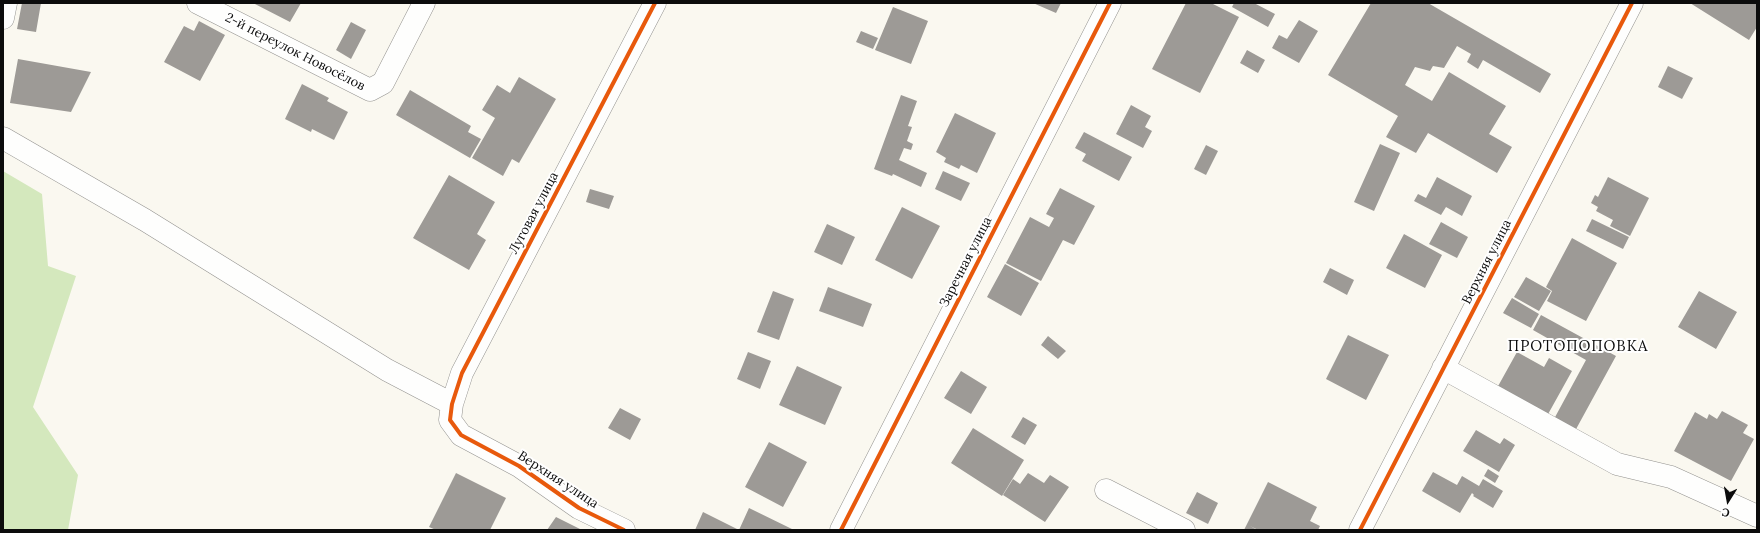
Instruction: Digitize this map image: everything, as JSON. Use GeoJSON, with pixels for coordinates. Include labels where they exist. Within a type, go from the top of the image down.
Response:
{"type":"FeatureCollection","features":[{"type":"Feature","properties":{"kind":"street"},"geometry":{"type":"LineString","coordinates":[[3,18],[6,3]]}},
{"type":"Feature","properties":{"kind":"street","name":"2-й переулок Новосёлов"},"geometry":{"type":"LineString","coordinates":[[198,3],[370,90],[383,82],[424,3]]}},
{"type":"Feature","properties":{"kind":"street","name":"Луговая улица"},"geometry":{"type":"LineString","coordinates":[[461,435],[450,420],[452,404],[462,373],[655,3]]}},
{"type":"Feature","properties":{"kind":"street","name":"Заречная улица"},"geometry":{"type":"LineString","coordinates":[[841,530],[1110,3]]}},
{"type":"Feature","properties":{"kind":"street","name":"Верхняя улица"},"geometry":{"type":"LineString","coordinates":[[1360,530],[1632,3]]}},
{"type":"Feature","properties":{"kind":"street"},"geometry":{"type":"LineString","coordinates":[[3,138],[145,220],[387,370],[452,404]]}},
{"type":"Feature","properties":{"kind":"street"},"geometry":{"type":"LineString","coordinates":[[1443,368],[1617,464],[1671,477],[1757,516]]}},
{"type":"Feature","properties":{"kind":"street","name":"Верхняя улица"},"geometry":{"type":"LineString","coordinates":[[461,435],[519,466],[579,508],[624,530]]}},
{"type":"Feature","properties":{"kind":"street"},"geometry":{"type":"LineString","coordinates":[[1106,490],[1184,530]]}},
{"type":"Feature","properties":{"kind":"green space"},"geometry":{"type":"Polygon","coordinates":[[[3,171],[42,194],[48,266],[76,276],[33,407],[78,475],[68,530],[3,530],[3,171]]]}},
{"type":"Feature","properties":{"kind":"building"},"geometry":{"type":"Polygon","coordinates":[[[22,3],[41,3],[36,32],[17,29],[22,3]]]}},
{"type":"Feature","properties":{"kind":"building"},"geometry":{"type":"Polygon","coordinates":[[[253,3],[301,3],[290,22],[253,3]]]}},
{"type":"Feature","properties":{"kind":"building"},"geometry":{"type":"Polygon","coordinates":[[[1033,3],[1061,3],[1056,13],[1033,3]]]}},
{"type":"Feature","properties":{"kind":"building"},"geometry":{"type":"Polygon","coordinates":[[[1186,3],[1211,3],[1239,17],[1200,93],[1152,69],[1186,3]]]}},
{"type":"Feature","properties":{"kind":"building"},"geometry":{"type":"Polygon","coordinates":[[[1234,3],[1254,3],[1275,14],[1268,27],[1232,7],[1234,3]]]}},
{"type":"Feature","properties":{"kind":"building"},"geometry":{"type":"Polygon","coordinates":[[[1371,3],[1428,3],[1551,74],[1540,93],[1483,60],[1478,69],[1467,62],[1471,54],[1457,46],[1444,68],[1433,66],[1430,71],[1415,67],[1405,85],[1432,101],[1449,72],[1506,106],[1489,134],[1512,147],[1497,173],[1428,133],[1416,153],[1386,137],[1398,116],[1328,75],[1371,3]]]}},
{"type":"Feature","properties":{"kind":"building"},"geometry":{"type":"Polygon","coordinates":[[[1690,3],[1757,3],[1757,27],[1749,40],[1690,3]]]}},
{"type":"Feature","properties":{"kind":"building"},"geometry":{"type":"Polygon","coordinates":[[[893,7],[928,21],[911,64],[875,50],[893,7]]]}},
{"type":"Feature","properties":{"kind":"building"},"geometry":{"type":"Polygon","coordinates":[[[1299,20],[1318,31],[1299,63],[1272,48],[1279,35],[1287,39],[1299,20]]]}},
{"type":"Feature","properties":{"kind":"building"},"geometry":{"type":"Polygon","coordinates":[[[199,21],[225,35],[200,81],[164,62],[184,26],[194,31],[199,21]]]}},
{"type":"Feature","properties":{"kind":"building"},"geometry":{"type":"Polygon","coordinates":[[[351,22],[366,30],[351,59],[336,50],[351,22]]]}},
{"type":"Feature","properties":{"kind":"building"},"geometry":{"type":"Polygon","coordinates":[[[861,31],[878,38],[873,49],[856,42],[861,31]]]}},
{"type":"Feature","properties":{"kind":"building"},"geometry":{"type":"Polygon","coordinates":[[[1247,50],[1265,60],[1258,73],[1240,63],[1247,50]]]}},
{"type":"Feature","properties":{"kind":"building"},"geometry":{"type":"Polygon","coordinates":[[[18,59],[91,72],[71,112],[10,103],[18,59]]]}},
{"type":"Feature","properties":{"kind":"building"},"geometry":{"type":"Polygon","coordinates":[[[1668,66],[1693,78],[1682,99],[1658,87],[1668,66]]]}},
{"type":"Feature","properties":{"kind":"building"},"geometry":{"type":"Polygon","coordinates":[[[519,77],[556,99],[519,163],[512,159],[503,176],[472,158],[495,118],[482,110],[497,85],[510,93],[519,77]]]}},
{"type":"Feature","properties":{"kind":"building"},"geometry":{"type":"Polygon","coordinates":[[[302,84],[329,98],[327,101],[348,112],[334,140],[312,129],[311,132],[285,119],[302,84]]]}},
{"type":"Feature","properties":{"kind":"building"},"geometry":{"type":"Polygon","coordinates":[[[410,90],[471,126],[468,132],[481,139],[470,158],[396,115],[410,90]]]}},
{"type":"Feature","properties":{"kind":"building"},"geometry":{"type":"Polygon","coordinates":[[[901,95],[917,101],[908,126],[912,127],[907,141],[913,144],[911,150],[904,148],[899,160],[927,173],[921,187],[893,174],[892,176],[874,169],[901,95]]]}},
{"type":"Feature","properties":{"kind":"building"},"geometry":{"type":"Polygon","coordinates":[[[1131,105],[1151,116],[1145,127],[1152,131],[1143,148],[1116,134],[1131,105]]]}},
{"type":"Feature","properties":{"kind":"building"},"geometry":{"type":"Polygon","coordinates":[[[955,113],[996,133],[977,173],[961,165],[959,169],[944,162],[946,158],[936,152],[955,113]]]}},
{"type":"Feature","properties":{"kind":"building"},"geometry":{"type":"Polygon","coordinates":[[[1084,132],[1132,157],[1119,181],[1082,161],[1086,154],[1075,148],[1084,132]]]}},
{"type":"Feature","properties":{"kind":"building"},"geometry":{"type":"Polygon","coordinates":[[[1380,144],[1400,153],[1374,211],[1354,202],[1380,144]]]}},
{"type":"Feature","properties":{"kind":"building"},"geometry":{"type":"Polygon","coordinates":[[[1206,145],[1218,151],[1206,175],[1194,169],[1206,145]]]}},
{"type":"Feature","properties":{"kind":"building"},"geometry":{"type":"Polygon","coordinates":[[[943,171],[970,183],[961,201],[935,189],[943,171]]]}},
{"type":"Feature","properties":{"kind":"building"},"geometry":{"type":"Polygon","coordinates":[[[449,175],[495,202],[477,234],[486,240],[469,270],[413,238],[449,175]]]}},
{"type":"Feature","properties":{"kind":"building"},"geometry":{"type":"Polygon","coordinates":[[[1437,177],[1472,196],[1462,216],[1446,207],[1441,215],[1414,201],[1418,194],[1426,198],[1437,177]]]}},
{"type":"Feature","properties":{"kind":"building"},"geometry":{"type":"Polygon","coordinates":[[[1608,177],[1649,198],[1630,236],[1610,226],[1613,220],[1596,211],[1598,207],[1591,203],[1595,195],[1598,197],[1608,177]]]}},
{"type":"Feature","properties":{"kind":"building"},"geometry":{"type":"Polygon","coordinates":[[[1060,188],[1095,206],[1074,245],[1063,240],[1041,281],[1006,263],[1030,217],[1049,227],[1054,218],[1046,214],[1060,188]]]}},
{"type":"Feature","properties":{"kind":"building"},"geometry":{"type":"Polygon","coordinates":[[[590,189],[614,196],[609,209],[586,202],[590,189]]]}},
{"type":"Feature","properties":{"kind":"building"},"geometry":{"type":"Polygon","coordinates":[[[902,207],[940,226],[912,279],[875,260],[902,207]]]}},
{"type":"Feature","properties":{"kind":"building"},"geometry":{"type":"Polygon","coordinates":[[[1592,219],[1629,237],[1623,249],[1586,231],[1592,219]]]}},
{"type":"Feature","properties":{"kind":"building"},"geometry":{"type":"Polygon","coordinates":[[[1441,222],[1468,237],[1457,258],[1429,244],[1441,222]]]}},
{"type":"Feature","properties":{"kind":"building"},"geometry":{"type":"Polygon","coordinates":[[[827,224],[855,237],[842,265],[814,252],[827,224]]]}},
{"type":"Feature","properties":{"kind":"building"},"geometry":{"type":"Polygon","coordinates":[[[1404,234],[1442,255],[1425,288],[1386,268],[1404,234]]]}},
{"type":"Feature","properties":{"kind":"building"},"geometry":{"type":"Polygon","coordinates":[[[1572,238],[1617,263],[1586,321],[1547,301],[1552,291],[1546,287],[1572,238]]]}},
{"type":"Feature","properties":{"kind":"building"},"geometry":{"type":"Polygon","coordinates":[[[1005,264],[1039,283],[1021,316],[987,297],[1005,264]]]}},
{"type":"Feature","properties":{"kind":"building"},"geometry":{"type":"Polygon","coordinates":[[[1330,268],[1354,280],[1347,295],[1323,282],[1330,268]]]}},
{"type":"Feature","properties":{"kind":"building"},"geometry":{"type":"Polygon","coordinates":[[[1526,277],[1551,291],[1539,311],[1514,297],[1526,277]]]}},
{"type":"Feature","properties":{"kind":"building"},"geometry":{"type":"Polygon","coordinates":[[[828,287],[872,304],[863,327],[819,311],[828,287]]]}},
{"type":"Feature","properties":{"kind":"building"},"geometry":{"type":"Polygon","coordinates":[[[773,291],[794,299],[779,340],[757,332],[773,291]]]}},
{"type":"Feature","properties":{"kind":"building"},"geometry":{"type":"Polygon","coordinates":[[[1699,291],[1737,312],[1716,349],[1678,327],[1699,291]]]}},
{"type":"Feature","properties":{"kind":"building"},"geometry":{"type":"Polygon","coordinates":[[[1512,298],[1539,314],[1531,328],[1503,313],[1512,298]]]}},
{"type":"Feature","properties":{"kind":"building"},"geometry":{"type":"Polygon","coordinates":[[[1541,315],[1616,356],[1575,431],[1554,419],[1586,360],[1533,330],[1541,315]]]}},
{"type":"Feature","properties":{"kind":"building"},"geometry":{"type":"Polygon","coordinates":[[[1348,335],[1389,355],[1366,400],[1326,379],[1348,335]]]}},
{"type":"Feature","properties":{"kind":"building"},"geometry":{"type":"Polygon","coordinates":[[[1048,336],[1066,351],[1058,359],[1041,345],[1048,336]]]}},
{"type":"Feature","properties":{"kind":"building"},"geometry":{"type":"Polygon","coordinates":[[[748,352],[771,361],[760,389],[737,379],[748,352]]]}},
{"type":"Feature","properties":{"kind":"building"},"geometry":{"type":"Polygon","coordinates":[[[1517,352],[1544,367],[1549,358],[1572,371],[1547,416],[1497,388],[1517,352]]]}},
{"type":"Feature","properties":{"kind":"building"},"geometry":{"type":"Polygon","coordinates":[[[797,366],[842,387],[825,425],[779,405],[797,366]]]}},
{"type":"Feature","properties":{"kind":"building"},"geometry":{"type":"Polygon","coordinates":[[[961,371],[987,387],[971,414],[944,398],[961,371]]]}},
{"type":"Feature","properties":{"kind":"building"},"geometry":{"type":"Polygon","coordinates":[[[620,408],[641,419],[630,440],[608,428],[620,408]]]}},
{"type":"Feature","properties":{"kind":"building"},"geometry":{"type":"Polygon","coordinates":[[[1722,411],[1748,425],[1743,433],[1754,439],[1731,481],[1674,451],[1695,412],[1707,419],[1709,414],[1717,419],[1722,411]]]}},
{"type":"Feature","properties":{"kind":"building"},"geometry":{"type":"Polygon","coordinates":[[[1023,417],[1037,425],[1025,445],[1011,437],[1023,417]]]}},
{"type":"Feature","properties":{"kind":"building"},"geometry":{"type":"Polygon","coordinates":[[[973,428],[1024,460],[1002,496],[951,463],[973,428]]]}},
{"type":"Feature","properties":{"kind":"building"},"geometry":{"type":"Polygon","coordinates":[[[1476,430],[1500,444],[1504,438],[1515,445],[1499,472],[1463,451],[1476,430]]]}},
{"type":"Feature","properties":{"kind":"building"},"geometry":{"type":"Polygon","coordinates":[[[769,442],[807,462],[783,507],[745,487],[769,442]]]}},
{"type":"Feature","properties":{"kind":"building"},"geometry":{"type":"Polygon","coordinates":[[[1488,469],[1499,476],[1495,483],[1484,476],[1488,469]]]}},
{"type":"Feature","properties":{"kind":"building"},"geometry":{"type":"Polygon","coordinates":[[[1433,472],[1457,485],[1462,476],[1479,486],[1483,479],[1503,491],[1493,508],[1473,496],[1474,495],[1472,493],[1460,513],[1422,491],[1433,472]]]}},
{"type":"Feature","properties":{"kind":"building"},"geometry":{"type":"Polygon","coordinates":[[[456,473],[506,498],[490,530],[436,530],[429,527],[456,473]]]}},
{"type":"Feature","properties":{"kind":"building"},"geometry":{"type":"Polygon","coordinates":[[[1028,473],[1044,483],[1050,475],[1069,487],[1045,522],[1003,495],[1013,479],[1020,484],[1028,473]]]}},
{"type":"Feature","properties":{"kind":"building"},"geometry":{"type":"Polygon","coordinates":[[[1268,482],[1317,507],[1310,521],[1320,526],[1318,530],[1258,530],[1250,526],[1257,530],[1244,530],[1268,482]]]}},
{"type":"Feature","properties":{"kind":"building"},"geometry":{"type":"Polygon","coordinates":[[[1197,492],[1218,503],[1208,524],[1186,513],[1197,492]]]}},
{"type":"Feature","properties":{"kind":"building"},"geometry":{"type":"Polygon","coordinates":[[[749,508],[794,530],[739,530],[749,508]]]}},
{"type":"Feature","properties":{"kind":"building"},"geometry":{"type":"Polygon","coordinates":[[[703,512],[739,530],[695,530],[703,512]]]}},
{"type":"Feature","properties":{"kind":"building"},"geometry":{"type":"Polygon","coordinates":[[[556,517],[582,530],[547,530],[556,517]]]}},
{"type":"Feature","properties":{"kind":"cycle path"},"geometry":{"type":"LineString","coordinates":[[624,530],[579,508],[519,466],[461,435],[450,420],[452,404],[462,373],[655,3]]}},
{"type":"Feature","properties":{"kind":"cycle path"},"geometry":{"type":"LineString","coordinates":[[841,530],[1110,3]]}},
{"type":"Feature","properties":{"kind":"cycle path"},"geometry":{"type":"LineString","coordinates":[[1360,530],[1632,3]]}},
{"type":"Feature","properties":{"kind":"district","name":"ПРОТОПОПОВКА"},"geometry":{"type":"Point","coordinates":[1578,347]}}]}
